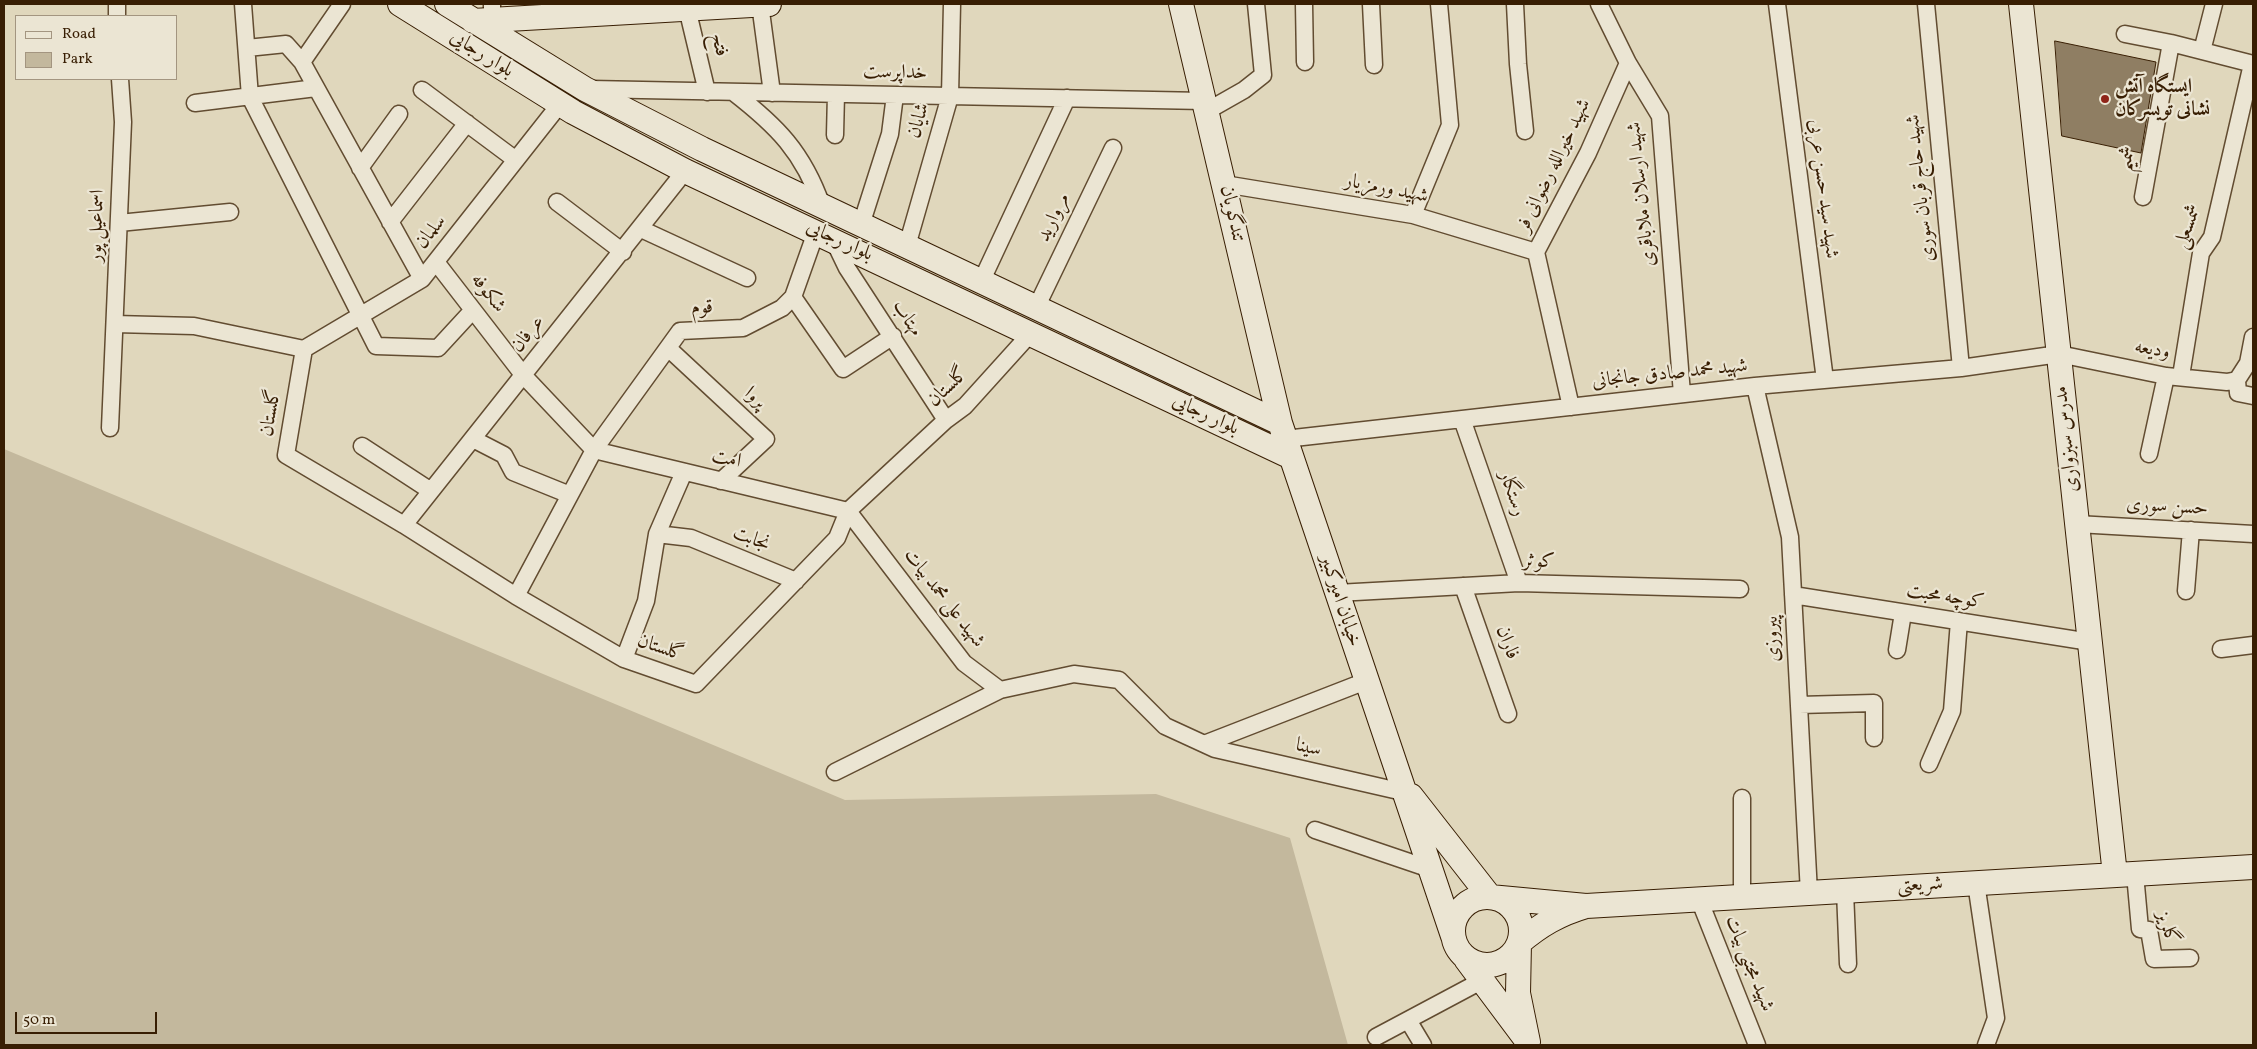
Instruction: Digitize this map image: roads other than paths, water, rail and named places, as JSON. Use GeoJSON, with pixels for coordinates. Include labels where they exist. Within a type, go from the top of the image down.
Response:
{"type":"FeatureCollection","features":[{"type":"Feature","properties":{"kind":"main road","name":"بلوار رجایی"},"geometry":{"type":"LineString","coordinates":[[400,4],[560,104],[685,171],[1031,333],[1285,440]]}},
{"type":"Feature","properties":{"kind":"main road","name":"بلوار رجایی"},"geometry":{"type":"LineString","coordinates":[[446,4],[486,15],[585,89],[662,129],[1036,308],[1285,440]]}},
{"type":"Feature","properties":{"kind":"main road"},"geometry":{"type":"LineString","coordinates":[[486,15],[769,4]]}},
{"type":"Feature","properties":{"kind":"main road","name":"تندگویان"},"geometry":{"type":"LineString","coordinates":[[1182,4],[1285,440]]}},
{"type":"Feature","properties":{"kind":"main road","name":"مدرس سبزواری"},"geometry":{"type":"LineString","coordinates":[[2022,4],[2090,642],[2125,874]]}},
{"type":"Feature","properties":{"kind":"main road"},"geometry":{"type":"LineString","coordinates":[[648,152],[662,129]]}},
{"type":"Feature","properties":{"kind":"main road","name":"خیابان امیرکبیر"},"geometry":{"type":"LineString","coordinates":[[1285,440],[1400,785],[1453,936]]}},
{"type":"Feature","properties":{"kind":"main road"},"geometry":{"type":"LineString","coordinates":[[1400,785],[1490,897],[1499,899],[1513,909],[1521,926],[1518,993],[1529,1044]]}},
{"type":"Feature","properties":{"kind":"main road","name":"شریعتی"},"geometry":{"type":"LineString","coordinates":[[1586,906],[2253,867]]}},
{"type":"Feature","properties":{"kind":"main road"},"geometry":{"type":"LineString","coordinates":[[1529,1044],[1455,945],[1453,936],[1454,919],[1465,904],[1472,900],[1490,897],[1586,906]]}},
{"type":"Feature","properties":{"kind":"main road"},"geometry":{"type":"LineString","coordinates":[[1466,959],[1483,965],[1501,962],[1508,958],[1519,943],[1538,926],[1561,913],[1586,906]]}},
{"type":"Feature","properties":{"kind":"street"},"geometry":{"type":"LineString","coordinates":[[244,4],[250,97],[376,346],[438,348],[473,310]]}},
{"type":"Feature","properties":{"kind":"street"},"geometry":{"type":"LineString","coordinates":[[302,62],[342,4]]}},
{"type":"Feature","properties":{"kind":"street"},"geometry":{"type":"LineString","coordinates":[[760,4],[772,93]]}},
{"type":"Feature","properties":{"kind":"street","name":"شایان"},"geometry":{"type":"LineString","coordinates":[[907,246],[950,96],[952,4]]}},
{"type":"Feature","properties":{"kind":"street"},"geometry":{"type":"LineString","coordinates":[[1205,106],[1244,90],[1263,75],[1256,4]]}},
{"type":"Feature","properties":{"kind":"street"},"geometry":{"type":"LineString","coordinates":[[1304,4],[1305,62]]}},
{"type":"Feature","properties":{"kind":"street"},"geometry":{"type":"LineString","coordinates":[[1371,4],[1374,65]]}},
{"type":"Feature","properties":{"kind":"street"},"geometry":{"type":"LineString","coordinates":[[1413,215],[1450,125],[1439,4]]}},
{"type":"Feature","properties":{"kind":"street"},"geometry":{"type":"LineString","coordinates":[[1514,4],[1525,131]]}},
{"type":"Feature","properties":{"kind":"street","name":"شهید ارسلان ملاباقری"},"geometry":{"type":"LineString","coordinates":[[1599,4],[1628,63],[1660,116],[1682,394]]}},
{"type":"Feature","properties":{"kind":"street","name":"شهید سید حسن عربی"},"geometry":{"type":"LineString","coordinates":[[1777,4],[1825,380]]}},
{"type":"Feature","properties":{"kind":"street","name":"شهید حاج قربان سوری"},"geometry":{"type":"LineString","coordinates":[[1926,4],[1961,368]]}},
{"type":"Feature","properties":{"kind":"street"},"geometry":{"type":"LineString","coordinates":[[2202,51],[2214,4]]}},
{"type":"Feature","properties":{"kind":"street","name":"فتح"},"geometry":{"type":"LineString","coordinates":[[687,6],[707,92]]}},
{"type":"Feature","properties":{"kind":"street"},"geometry":{"type":"LineString","coordinates":[[2124,34],[2253,64]]}},
{"type":"Feature","properties":{"kind":"street"},"geometry":{"type":"LineString","coordinates":[[247,48],[286,44],[302,62],[422,280]]}},
{"type":"Feature","properties":{"kind":"street","name":"شمیم"},"geometry":{"type":"LineString","coordinates":[[2143,196],[2171,44]]}},
{"type":"Feature","properties":{"kind":"street","name":"شهید خیرالله رضوانی فر"},"geometry":{"type":"LineString","coordinates":[[1571,407],[1536,252],[1588,153],[1628,63]]}},
{"type":"Feature","properties":{"kind":"street","name":"شمسعلی"},"geometry":{"type":"LineString","coordinates":[[2149,454],[2173,376],[2201,253],[2212,237],[2253,64]]}},
{"type":"Feature","properties":{"kind":"street","name":"اسماعیل پور"},"geometry":{"type":"LineString","coordinates":[[110,428],[123,122],[120,80]]}},
{"type":"Feature","properties":{"kind":"street"},"geometry":{"type":"LineString","coordinates":[[195,102],[316,88]]}},
{"type":"Feature","properties":{"kind":"street","name":"خداپرست"},"geometry":{"type":"LineString","coordinates":[[585,89],[1067,98],[1205,106]]}},
{"type":"Feature","properties":{"kind":"street"},"geometry":{"type":"LineString","coordinates":[[422,90],[516,160]]}},
{"type":"Feature","properties":{"kind":"street"},"geometry":{"type":"LineString","coordinates":[[733,92],[767,119],[790,144],[812,178],[822,206]]}},
{"type":"Feature","properties":{"kind":"street"},"geometry":{"type":"LineString","coordinates":[[834,135],[836,94]]}},
{"type":"Feature","properties":{"kind":"street"},"geometry":{"type":"LineString","coordinates":[[862,225],[890,134],[894,95]]}},
{"type":"Feature","properties":{"kind":"street"},"geometry":{"type":"LineString","coordinates":[[981,282],[1067,98]]}},
{"type":"Feature","properties":{"kind":"street","name":"سلمان"},"geometry":{"type":"LineString","coordinates":[[304,349],[422,280],[560,104]]}},
{"type":"Feature","properties":{"kind":"street"},"geometry":{"type":"LineString","coordinates":[[360,168],[399,114]]}},
{"type":"Feature","properties":{"kind":"street"},"geometry":{"type":"LineString","coordinates":[[390,222],[467,123]]}},
{"type":"Feature","properties":{"kind":"street","name":"مروارید"},"geometry":{"type":"LineString","coordinates":[[1036,308],[1113,148]]}},
{"type":"Feature","properties":{"kind":"street","name":"عرفان"},"geometry":{"type":"LineString","coordinates":[[404,525],[623,252],[685,171]]}},
{"type":"Feature","properties":{"kind":"street","name":"شهید ورمزیار"},"geometry":{"type":"LineString","coordinates":[[1224,184],[1413,215],[1536,252]]}},
{"type":"Feature","properties":{"kind":"street"},"geometry":{"type":"LineString","coordinates":[[557,202],[623,252]]}},
{"type":"Feature","properties":{"kind":"street"},"geometry":{"type":"LineString","coordinates":[[119,223],[230,212]]}},
{"type":"Feature","properties":{"kind":"street"},"geometry":{"type":"LineString","coordinates":[[641,229],[748,278]]}},
{"type":"Feature","properties":{"kind":"street"},"geometry":{"type":"LineString","coordinates":[[825,235],[793,297],[843,369],[893,336]]}},
{"type":"Feature","properties":{"kind":"street","name":"مهتاب"},"geometry":{"type":"LineString","coordinates":[[825,235],[893,336],[946,420]]}},
{"type":"Feature","properties":{"kind":"street","name":"شکوفه"},"geometry":{"type":"LineString","coordinates":[[436,262],[524,376]]}},
{"type":"Feature","properties":{"kind":"street","name":"قوم"},"geometry":{"type":"LineString","coordinates":[[594,450],[680,331],[743,328],[782,308],[793,297]]}},
{"type":"Feature","properties":{"kind":"street"},"geometry":{"type":"LineString","coordinates":[[115,324],[194,326],[304,349]]}},
{"type":"Feature","properties":{"kind":"street","name":"گلستان"},"geometry":{"type":"LineString","coordinates":[[304,349],[286,455],[404,525],[516,596],[624,659],[696,684],[837,538],[848,511],[946,420],[965,406],[1031,333]]}},
{"type":"Feature","properties":{"kind":"street"},"geometry":{"type":"LineString","coordinates":[[2253,337],[2251,364],[2237,380],[2238,393],[2253,396]]}},
{"type":"Feature","properties":{"kind":"street","name":"پروا"},"geometry":{"type":"LineString","coordinates":[[668,348],[766,439],[721,480]]}},
{"type":"Feature","properties":{"kind":"street","name":"شهید محمد صادق جانجانی"},"geometry":{"type":"LineString","coordinates":[[1285,440],[1755,386],[1961,368],[2059,354]]}},
{"type":"Feature","properties":{"kind":"street","name":"ودیعه"},"geometry":{"type":"LineString","coordinates":[[2059,354],[2173,376],[2227,382],[2237,380]]}},
{"type":"Feature","properties":{"kind":"street"},"geometry":{"type":"LineString","coordinates":[[516,596],[594,450],[524,376]]}},
{"type":"Feature","properties":{"kind":"street","name":"پیروزی"},"geometry":{"type":"LineString","coordinates":[[1755,386],[1790,536],[1809,893]]}},
{"type":"Feature","properties":{"kind":"street","name":"رستگار"},"geometry":{"type":"LineString","coordinates":[[1462,419],[1519,583]]}},
{"type":"Feature","properties":{"kind":"street"},"geometry":{"type":"LineString","coordinates":[[473,439],[504,455],[513,472],[570,495]]}},
{"type":"Feature","properties":{"kind":"street"},"geometry":{"type":"LineString","coordinates":[[362,446],[431,491]]}},
{"type":"Feature","properties":{"kind":"street","name":"امت"},"geometry":{"type":"LineString","coordinates":[[594,450],[848,511]]}},
{"type":"Feature","properties":{"kind":"street"},"geometry":{"type":"LineString","coordinates":[[624,659],[646,601],[657,534],[684,472]]}},
{"type":"Feature","properties":{"kind":"street","name":"شهید علی محمد بیات"},"geometry":{"type":"LineString","coordinates":[[848,511],[964,663],[1000,690]]}},
{"type":"Feature","properties":{"kind":"street","name":"حسن سوری"},"geometry":{"type":"LineString","coordinates":[[2077,524],[2253,534]]}},
{"type":"Feature","properties":{"kind":"street"},"geometry":{"type":"LineString","coordinates":[[2186,591],[2191,530]]}},
{"type":"Feature","properties":{"kind":"street","name":"نجابت"},"geometry":{"type":"LineString","coordinates":[[657,534],[691,538],[796,581]]}},
{"type":"Feature","properties":{"kind":"street","name":"کوثر"},"geometry":{"type":"LineString","coordinates":[[1337,594],[1519,583],[1740,589]]}},
{"type":"Feature","properties":{"kind":"street","name":"فاران"},"geometry":{"type":"LineString","coordinates":[[1463,586],[1508,714]]}},
{"type":"Feature","properties":{"kind":"street","name":"کوچه محبت"},"geometry":{"type":"LineString","coordinates":[[1793,595],[2090,642]]}},
{"type":"Feature","properties":{"kind":"street"},"geometry":{"type":"LineString","coordinates":[[1896,650],[1904,613]]}},
{"type":"Feature","properties":{"kind":"street"},"geometry":{"type":"LineString","coordinates":[[1930,764],[1952,712],[1959,621]]}},
{"type":"Feature","properties":{"kind":"street"},"geometry":{"type":"LineString","coordinates":[[2221,649],[2253,645]]}},
{"type":"Feature","properties":{"kind":"street"},"geometry":{"type":"LineString","coordinates":[[834,772],[1000,690],[1074,674],[1119,680],[1165,726],[1204,744],[1366,681]]}},
{"type":"Feature","properties":{"kind":"street"},"geometry":{"type":"LineString","coordinates":[[1799,705],[1874,703],[1874,738]]}},
{"type":"Feature","properties":{"kind":"street","name":"سینا"},"geometry":{"type":"LineString","coordinates":[[1204,744],[1215,749],[1400,785]]}},
{"type":"Feature","properties":{"kind":"street"},"geometry":{"type":"LineString","coordinates":[[1742,798],[1742,897]]}},
{"type":"Feature","properties":{"kind":"street"},"geometry":{"type":"LineString","coordinates":[[1315,830],[1430,869]]}},
{"type":"Feature","properties":{"kind":"street","name":"گلریز"},"geometry":{"type":"LineString","coordinates":[[2125,874],[2140,929],[2149,930],[2154,959],[2190,958]]}},
{"type":"Feature","properties":{"kind":"street"},"geometry":{"type":"LineString","coordinates":[[1976,883],[1996,1018],[1986,1045]]}},
{"type":"Feature","properties":{"kind":"street"},"geometry":{"type":"LineString","coordinates":[[1845,891],[1848,964]]}},
{"type":"Feature","properties":{"kind":"street","name":"شهید مجتبی بیات"},"geometry":{"type":"LineString","coordinates":[[1699,899],[1757,1045]]}},
{"type":"Feature","properties":{"kind":"street"},"geometry":{"type":"LineString","coordinates":[[1376,1037],[1483,980]]}},
{"type":"Feature","properties":{"kind":"street"},"geometry":{"type":"LineString","coordinates":[[1408,1020],[1424,1045]]}},
{"type":"Feature","properties":{"kind":"place","name":"ایستگاه آتش نشانی تویسرکان"},"geometry":{"type":"Point","coordinates":[2105,99]}}]}
